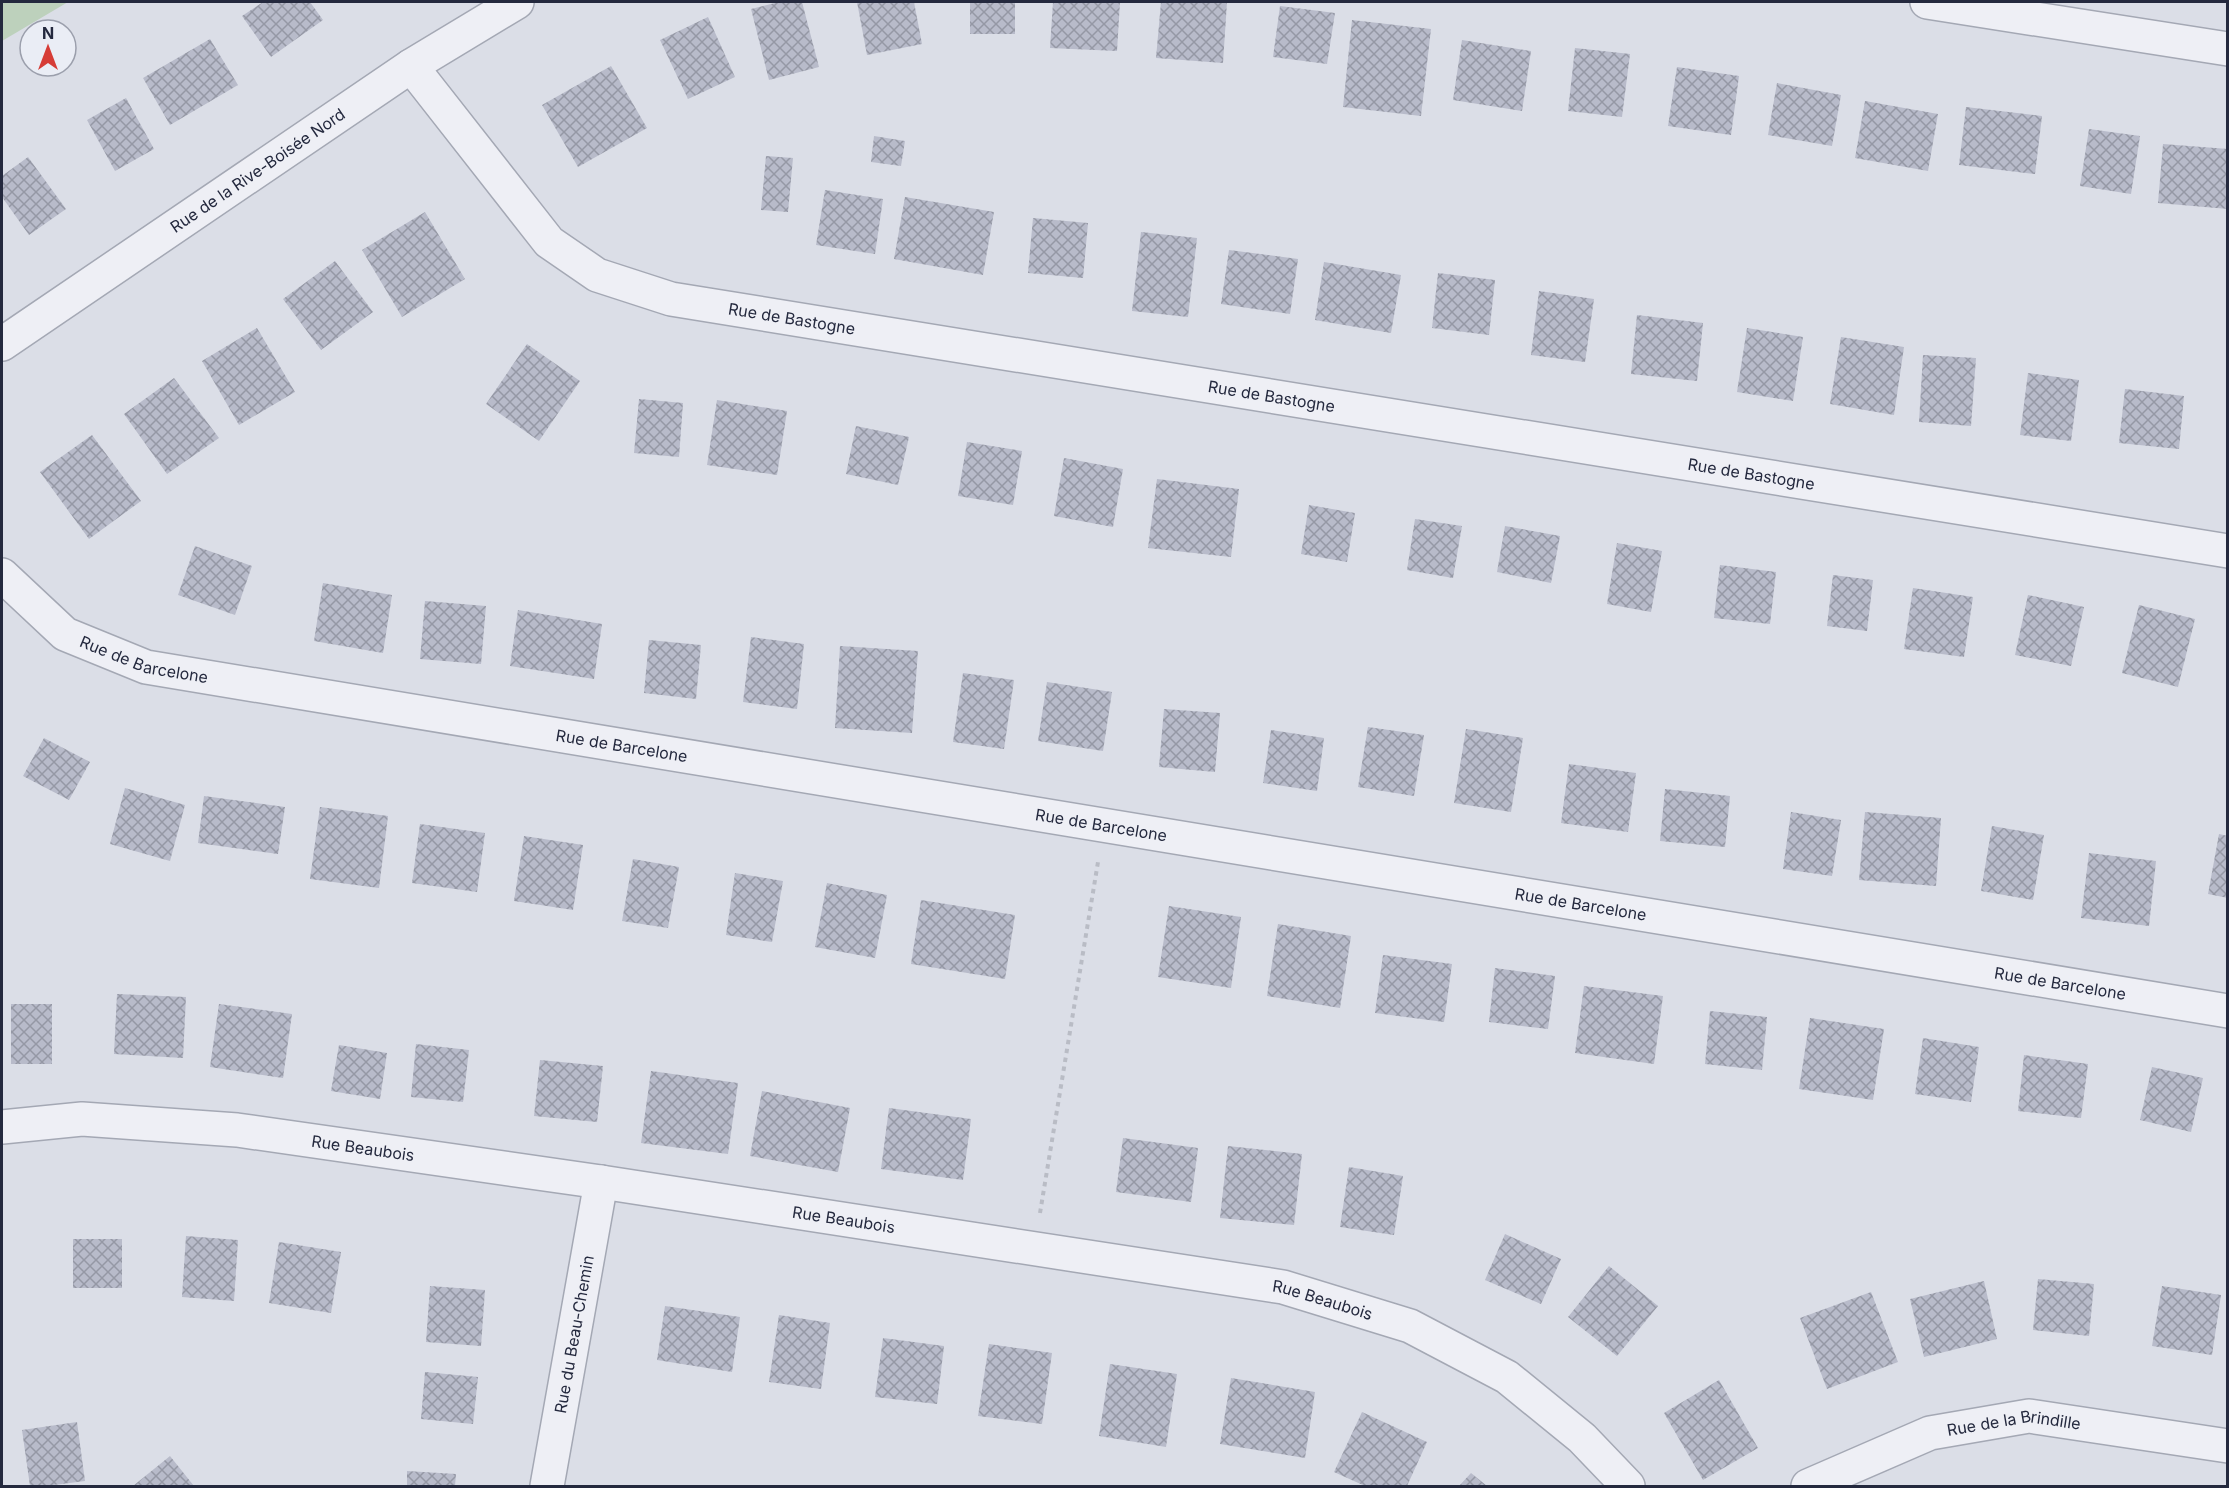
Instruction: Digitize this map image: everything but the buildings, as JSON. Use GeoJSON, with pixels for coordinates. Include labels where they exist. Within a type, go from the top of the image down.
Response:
{"type":"FeatureCollection","features":[{"type":"Feature","properties":{"kind":"street","name":"Rue de la Rive-Boisée Nord"},"geometry":{"type":"LineString","coordinates":[[2,344],[411,66],[517,2]]}},
{"type":"Feature","properties":{"kind":"street"},"geometry":{"type":"LineString","coordinates":[[1927,2],[2228,49]]}},
{"type":"Feature","properties":{"kind":"street","name":"Rue de Bastogne"},"geometry":{"type":"LineString","coordinates":[[411,66],[549,242],[597,274],[671,299],[2228,551]]}},
{"type":"Feature","properties":{"kind":"street","name":"Rue de Barcelone"},"geometry":{"type":"LineString","coordinates":[[2,575],[65,634],[146,667],[2228,1011]]}},
{"type":"Feature","properties":{"kind":"street","name":"Rue Beaubois"},"geometry":{"type":"LineString","coordinates":[[2,1127],[82,1119],[237,1130],[601,1182],[1283,1287],[1410,1326],[1507,1377],[1581,1438],[1628,1486]]}},
{"type":"Feature","properties":{"kind":"street","name":"Rue du Beau-Chemin"},"geometry":{"type":"LineString","coordinates":[[547,1486],[601,1182]]}},
{"type":"Feature","properties":{"kind":"street","name":"Rue de la Brindille"},"geometry":{"type":"LineString","coordinates":[[1808,1486],[1930,1433],[2029,1416],[2228,1446]]}},
{"type":"Feature","properties":{"kind":"path"},"geometry":{"type":"LineString","coordinates":[[1034,1249],[1104,826]]}},
{"type":"Feature","properties":{"kind":"green space"},"geometry":{"type":"Polygon","coordinates":[[[2,2],[68,2],[41,18],[18,18],[18,32],[2,41],[2,2]]]}}]}
